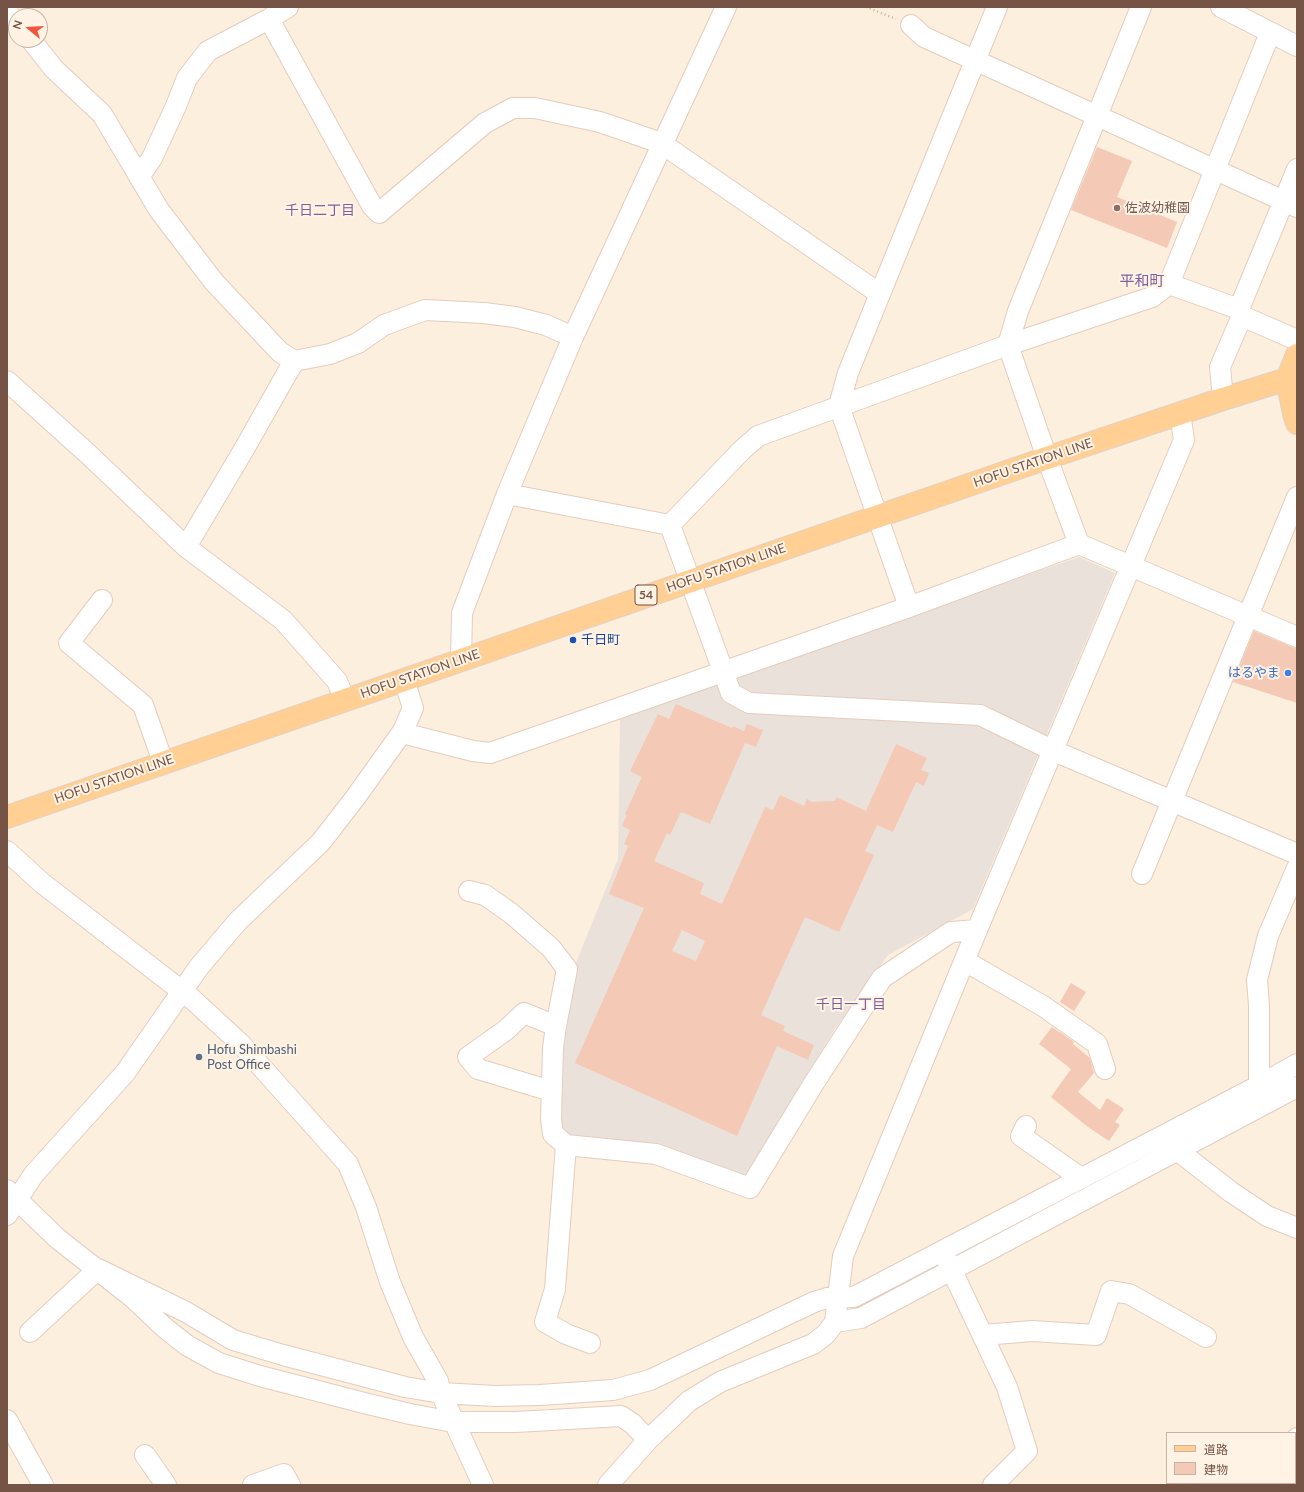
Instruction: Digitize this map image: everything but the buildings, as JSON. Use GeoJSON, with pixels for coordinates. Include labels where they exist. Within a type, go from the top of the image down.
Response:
{"type":"FeatureCollection","features":[{"type":"Feature","properties":{"kind":"main road"},"geometry":{"type":"LineString","coordinates":[[1297,355],[1294,375],[1294,414],[1297,423]]}},
{"type":"Feature","properties":{"kind":"main road","name":"HOFU STATION LINE"},"geometry":{"type":"LineString","coordinates":[[7,817],[690,580],[1294,375]]}},
{"type":"Feature","properties":{"kind":"street"},"geometry":{"type":"LineString","coordinates":[[461,660],[462,613],[507,494],[572,337],[726,7]]}},
{"type":"Feature","properties":{"kind":"street"},"geometry":{"type":"LineString","coordinates":[[909,607],[839,406],[848,373],[997,7]]}},
{"type":"Feature","properties":{"kind":"street"},"geometry":{"type":"LineString","coordinates":[[1080,544],[1047,458],[1008,345],[1018,311],[1141,7]]}},
{"type":"Feature","properties":{"kind":"street"},"geometry":{"type":"LineString","coordinates":[[1221,7],[1297,46]]}},
{"type":"Feature","properties":{"kind":"street"},"geometry":{"type":"LineString","coordinates":[[139,177],[152,158],[187,78],[208,51],[280,11],[372,206],[379,214],[484,123],[513,108],[535,108],[600,122],[662,143],[880,294]]}},
{"type":"Feature","properties":{"kind":"street"},"geometry":{"type":"LineString","coordinates":[[911,25],[924,37],[976,59],[1097,117],[1290,204]]}},
{"type":"Feature","properties":{"kind":"street"},"geometry":{"type":"LineString","coordinates":[[670,525],[742,450],[758,436],[1008,345],[1152,297],[1168,284],[1270,33]]}},
{"type":"Feature","properties":{"kind":"street"},"geometry":{"type":"LineString","coordinates":[[37,48],[54,69],[102,114],[159,210],[214,282],[280,352],[294,361],[330,354],[358,343],[384,325],[425,310],[469,312],[515,317],[546,325],[572,337]]}},
{"type":"Feature","properties":{"kind":"street"},"geometry":{"type":"LineString","coordinates":[[1223,399],[1220,367],[1240,313],[1290,204],[1297,169]]}},
{"type":"Feature","properties":{"kind":"street"},"geometry":{"type":"LineString","coordinates":[[1168,284],[1240,313],[1297,340]]}},
{"type":"Feature","properties":{"kind":"street"},"geometry":{"type":"LineString","coordinates":[[186,547],[294,361]]}},
{"type":"Feature","properties":{"kind":"street"},"geometry":{"type":"LineString","coordinates":[[7,381],[87,453],[186,547],[283,620],[337,681],[345,700]]}},
{"type":"Feature","properties":{"kind":"street"},"geometry":{"type":"LineString","coordinates":[[608,1485],[648,1440],[689,1401],[720,1382],[813,1344],[826,1334],[835,1322],[843,1256],[977,930],[1054,751],[1130,565],[1184,440],[1180,413]]}},
{"type":"Feature","properties":{"kind":"street"},"geometry":{"type":"LineString","coordinates":[[507,494],[670,525]]}},
{"type":"Feature","properties":{"kind":"street"},"geometry":{"type":"LineString","coordinates":[[1142,874],[1297,498]]}},
{"type":"Feature","properties":{"kind":"street"},"geometry":{"type":"LineString","coordinates":[[670,525],[731,693],[749,703],[980,715],[1054,751],[1297,854]]}},
{"type":"Feature","properties":{"kind":"street"},"geometry":{"type":"LineString","coordinates":[[403,731],[410,735],[473,752],[490,753],[613,712],[722,671],[909,607],[1080,544],[1297,637]]}},
{"type":"Feature","properties":{"kind":"street"},"geometry":{"type":"LineString","coordinates":[[102,600],[69,643],[143,704],[163,762]]}},
{"type":"Feature","properties":{"kind":"street"},"geometry":{"type":"LineString","coordinates":[[404,680],[413,708],[403,731],[320,842],[238,921],[181,991],[126,1073],[10,1202],[98,1269],[132,1297],[165,1328],[188,1346],[219,1363],[260,1376],[364,1403],[453,1422],[516,1422],[621,1416],[633,1424],[648,1440]]}},
{"type":"Feature","properties":{"kind":"street"},"geometry":{"type":"LineString","coordinates":[[7,852],[42,883],[192,999],[241,1044],[348,1164],[366,1207],[390,1282],[413,1337],[438,1381],[441,1393],[453,1422],[483,1485]]}},
{"type":"Feature","properties":{"kind":"street"},"geometry":{"type":"LineString","coordinates":[[1260,1107],[1258,1086],[1260,1013],[1257,980],[1268,936],[1297,868]]}},
{"type":"Feature","properties":{"kind":"street"},"geometry":{"type":"LineString","coordinates":[[469,891],[485,895],[512,914],[551,948],[568,969],[556,1026],[551,1091],[551,1119],[553,1134],[566,1145],[656,1154],[750,1188],[778,1140],[882,978],[951,932],[977,930]]}},
{"type":"Feature","properties":{"kind":"street"},"geometry":{"type":"LineString","coordinates":[[965,961],[1043,1006],[1097,1044],[1106,1069]]}},
{"type":"Feature","properties":{"kind":"street"},"geometry":{"type":"LineString","coordinates":[[551,1091],[478,1069],[468,1057],[506,1030],[524,1013],[556,1026]]}},
{"type":"Feature","properties":{"kind":"street"},"geometry":{"type":"LineString","coordinates":[[98,1269],[186,1312],[233,1340],[283,1356],[405,1387],[441,1393],[540,1395],[613,1390],[650,1380],[814,1302],[827,1298],[854,1297],[943,1252],[1297,1064]]}},
{"type":"Feature","properties":{"kind":"street"},"geometry":{"type":"LineString","coordinates":[[835,1322],[861,1318],[1297,1087]]}},
{"type":"Feature","properties":{"kind":"street"},"geometry":{"type":"LineString","coordinates":[[1026,1126],[1020,1136],[1081,1178]]}},
{"type":"Feature","properties":{"kind":"street"},"geometry":{"type":"LineString","coordinates":[[566,1145],[554,1289],[544,1322],[566,1334],[590,1343]]}},
{"type":"Feature","properties":{"kind":"street"},"geometry":{"type":"LineString","coordinates":[[1177,1150],[1231,1192],[1267,1216],[1297,1228]]}},
{"type":"Feature","properties":{"kind":"street"},"geometry":{"type":"LineString","coordinates":[[943,1252],[953,1269],[1007,1387],[1027,1451],[994,1485]]}},
{"type":"Feature","properties":{"kind":"street"},"geometry":{"type":"LineString","coordinates":[[30,1332],[98,1269]]}},
{"type":"Feature","properties":{"kind":"street"},"geometry":{"type":"LineString","coordinates":[[983,1335],[1032,1331],[1096,1335],[1111,1291],[1129,1294],[1206,1337]]}},
{"type":"Feature","properties":{"kind":"street"},"geometry":{"type":"LineString","coordinates":[[7,1420],[43,1485]]}},
{"type":"Feature","properties":{"kind":"street"},"geometry":{"type":"LineString","coordinates":[[144,1455],[166,1485]]}},
{"type":"Feature","properties":{"kind":"street"},"geometry":{"type":"LineString","coordinates":[[253,1485],[284,1474],[290,1485]]}},
{"type":"Feature","properties":{"kind":"path"},"geometry":{"type":"LineString","coordinates":[[866,7],[911,25]]}},
{"type":"Feature","properties":{"kind":"shaded area"},"geometry":{"type":"Polygon","coordinates":[[[1079,557],[1115,573],[973,909],[888,955],[834,1030],[744,1180],[568,1138],[556,1118],[561,1026],[571,975],[618,859],[620,717],[1079,557]]]}},
{"type":"Feature","properties":{"kind":"place","name":"佐波幼稚園"},"geometry":{"type":"Point","coordinates":[1117,208]}},
{"type":"Feature","properties":{"kind":"place","name":"千日町"},"geometry":{"type":"Point","coordinates":[573,640]}},
{"type":"Feature","properties":{"kind":"place","name":"はるやま"},"geometry":{"type":"Point","coordinates":[1288,673]}},
{"type":"Feature","properties":{"kind":"place","name":"Hofu Shimbashi Post Office"},"geometry":{"type":"Point","coordinates":[199,1057]}},
{"type":"Feature","properties":{"kind":"district","name":"千日二丁目"},"geometry":{"type":"Point","coordinates":[320,210]}},
{"type":"Feature","properties":{"kind":"district","name":"平和町"},"geometry":{"type":"Point","coordinates":[1142,281]}},
{"type":"Feature","properties":{"kind":"district","name":"千日一丁目"},"geometry":{"type":"Point","coordinates":[851,1004]}}]}
